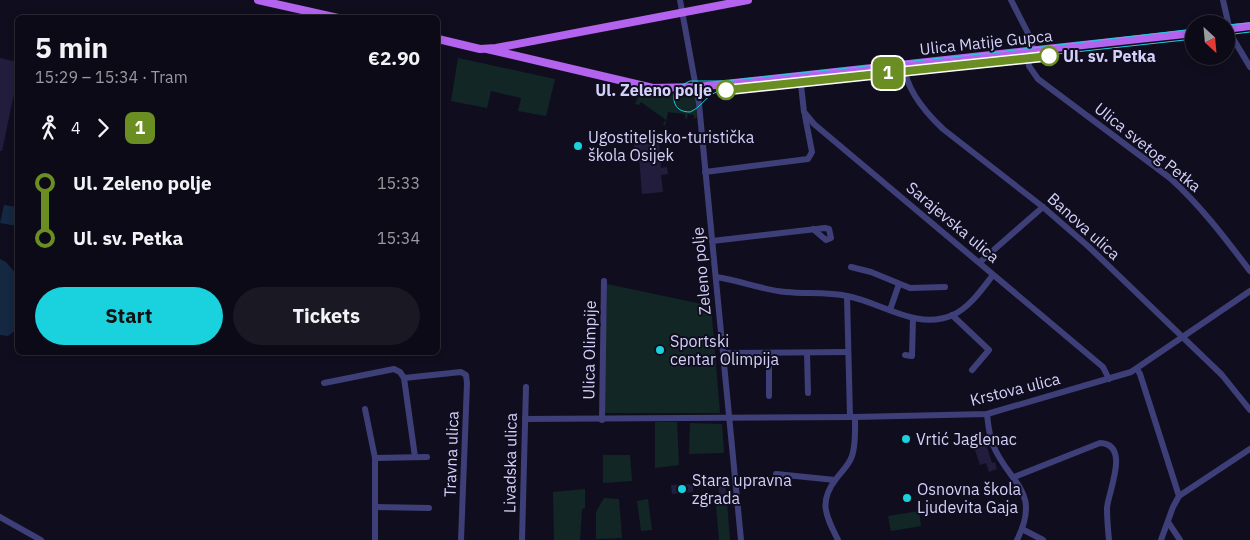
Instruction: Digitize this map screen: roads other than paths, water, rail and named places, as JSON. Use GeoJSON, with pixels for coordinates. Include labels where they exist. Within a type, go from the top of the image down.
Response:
{"type":"FeatureCollection","features":[{"type":"Feature","properties":{"kind":"main road"},"geometry":{"type":"LineString","coordinates":[[258,0],[325,15]]}},
{"type":"Feature","properties":{"kind":"main road"},"geometry":{"type":"LineString","coordinates":[[487,49],[748,0]]}},
{"type":"Feature","properties":{"kind":"main road"},"geometry":{"type":"LineString","coordinates":[[1235,28],[1250,26]]}},
{"type":"Feature","properties":{"kind":"main road","name":"Ulica Matije Gupca"},"geometry":{"type":"LineString","coordinates":[[440,39],[653,88],[696,87],[1185,34]]}},
{"type":"Feature","properties":{"kind":"street","name":"Zeleno polje"},"geometry":{"type":"LineString","coordinates":[[680,0],[696,87],[741,540]]}},
{"type":"Feature","properties":{"kind":"street","name":"Ulica svetog Petka"},"geometry":{"type":"LineString","coordinates":[[1011,0],[1032,41],[1028,66],[1038,79],[1136,152],[1189,195],[1206,213],[1250,271]]}},
{"type":"Feature","properties":{"kind":"street"},"geometry":{"type":"LineString","coordinates":[[1224,0],[1226,15]]}},
{"type":"Feature","properties":{"kind":"street"},"geometry":{"type":"LineString","coordinates":[[1235,43],[1250,67]]}},
{"type":"Feature","properties":{"kind":"street","name":"Banova ulica"},"geometry":{"type":"LineString","coordinates":[[904,65],[908,81],[936,123],[951,137],[1043,207],[1089,247],[1222,375],[1250,410]]}},
{"type":"Feature","properties":{"kind":"street"},"geometry":{"type":"LineString","coordinates":[[705,172],[810,158],[812,152],[804,112],[800,76]]}},
{"type":"Feature","properties":{"kind":"street","name":"Sarajevska ulica"},"geometry":{"type":"LineString","coordinates":[[804,112],[814,124],[1103,367],[1109,379]]}},
{"type":"Feature","properties":{"kind":"street"},"geometry":{"type":"LineString","coordinates":[[980,262],[1043,207]]}},
{"type":"Feature","properties":{"kind":"street"},"geometry":{"type":"LineString","coordinates":[[712,241],[813,229]]}},
{"type":"Feature","properties":{"kind":"street"},"geometry":{"type":"LineString","coordinates":[[851,267],[871,272],[910,288],[945,287]]}},
{"type":"Feature","properties":{"kind":"street"},"geometry":{"type":"LineString","coordinates":[[716,277],[777,291],[847,296],[913,318],[930,319],[952,315],[965,306],[994,275]]}},
{"type":"Feature","properties":{"kind":"street","name":"Ulica Olimpije"},"geometry":{"type":"LineString","coordinates":[[602,420],[604,281]]}},
{"type":"Feature","properties":{"kind":"street"},"geometry":{"type":"LineString","coordinates":[[890,310],[899,284]]}},
{"type":"Feature","properties":{"kind":"street","name":"Krstova ulica"},"geometry":{"type":"LineString","coordinates":[[729,418],[987,414],[1109,379],[1137,369],[1182,336],[1250,291]]}},
{"type":"Feature","properties":{"kind":"street"},"geometry":{"type":"LineString","coordinates":[[838,540],[825,510],[826,497],[835,480],[852,457],[855,436],[848,352],[847,296]]}},
{"type":"Feature","properties":{"kind":"street"},"geometry":{"type":"LineString","coordinates":[[952,315],[990,350],[972,370]]}},
{"type":"Feature","properties":{"kind":"street"},"geometry":{"type":"LineString","coordinates":[[905,355],[912,356],[913,318]]}},
{"type":"Feature","properties":{"kind":"street"},"geometry":{"type":"LineString","coordinates":[[723,353],[848,352]]}},
{"type":"Feature","properties":{"kind":"street"},"geometry":{"type":"LineString","coordinates":[[769,353],[769,396]]}},
{"type":"Feature","properties":{"kind":"street"},"geometry":{"type":"LineString","coordinates":[[807,353],[808,393]]}},
{"type":"Feature","properties":{"kind":"street"},"geometry":{"type":"LineString","coordinates":[[324,383],[394,369],[400,372],[404,378],[415,457]]}},
{"type":"Feature","properties":{"kind":"street"},"geometry":{"type":"LineString","coordinates":[[1137,369],[1179,496]]}},
{"type":"Feature","properties":{"kind":"street","name":"Travna ulica"},"geometry":{"type":"LineString","coordinates":[[404,378],[461,372],[466,375],[462,540]]}},
{"type":"Feature","properties":{"kind":"street","name":"Livadska ulica"},"geometry":{"type":"LineString","coordinates":[[522,540],[526,387]]}},
{"type":"Feature","properties":{"kind":"street"},"geometry":{"type":"LineString","coordinates":[[365,409],[374,458],[375,540]]}},
{"type":"Feature","properties":{"kind":"street"},"geometry":{"type":"LineString","coordinates":[[987,414],[993,445],[1014,477],[1026,502],[1025,520],[1016,540]]}},
{"type":"Feature","properties":{"kind":"street","name":"Ulica Olimpije"},"geometry":{"type":"LineString","coordinates":[[525,419],[729,418]]}},
{"type":"Feature","properties":{"kind":"street"},"geometry":{"type":"LineString","coordinates":[[1014,477],[1100,443],[1105,443],[1112,447],[1116,459],[1116,471],[1107,507],[1109,540]]}},
{"type":"Feature","properties":{"kind":"street"},"geometry":{"type":"LineString","coordinates":[[1161,540],[1179,496],[1250,449]]}},
{"type":"Feature","properties":{"kind":"street"},"geometry":{"type":"LineString","coordinates":[[374,458],[427,457]]}},
{"type":"Feature","properties":{"kind":"street"},"geometry":{"type":"LineString","coordinates":[[776,474],[835,480]]}},
{"type":"Feature","properties":{"kind":"street"},"geometry":{"type":"LineString","coordinates":[[375,507],[429,508]]}},
{"type":"Feature","properties":{"kind":"street"},"geometry":{"type":"LineString","coordinates":[[0,516],[41,540]]}},
{"type":"Feature","properties":{"kind":"street"},"geometry":{"type":"LineString","coordinates":[[1168,522],[1180,540]]}},
{"type":"Feature","properties":{"kind":"street"},"geometry":{"type":"LineString","coordinates":[[1022,529],[1043,540]]}},
{"type":"Feature","properties":{"kind":"water"},"geometry":{"type":"Polygon","coordinates":[[[4,205],[15,207],[15,226],[0,223],[4,205]]]}},
{"type":"Feature","properties":{"kind":"water"},"geometry":{"type":"Polygon","coordinates":[[[0,259],[6,262],[15,273],[15,331],[8,336],[0,335],[0,259]]]}},
{"type":"Feature","properties":{"kind":"tram line"},"geometry":{"type":"LineString","coordinates":[[1235,24],[1250,23]]}},
{"type":"Feature","properties":{"kind":"tram line"},"geometry":{"type":"LineString","coordinates":[[1185,30],[724,81],[690,81],[676,88],[674,101],[678,108],[685,112],[690,112],[719,91],[1185,40]]}},
{"type":"Feature","properties":{"kind":"tram line"},"geometry":{"type":"LineString","coordinates":[[1235,34],[1250,32]]}},
{"type":"Feature","properties":{"kind":"tram line","name":"1"},"geometry":{"type":"LineString","coordinates":[[726,90],[1049,56]]}},
{"type":"Feature","properties":{"kind":"place","name":"Ul. sv. Petka"},"geometry":{"type":"Point","coordinates":[1049,56]}},
{"type":"Feature","properties":{"kind":"place","name":"Ul. Zeleno polje"},"geometry":{"type":"Point","coordinates":[726,90]}},
{"type":"Feature","properties":{"kind":"place","name":"Ugostiteljsko-turistička škola Osijek"},"geometry":{"type":"Point","coordinates":[578,146]}},
{"type":"Feature","properties":{"kind":"place","name":"Sportski centar Olimpija"},"geometry":{"type":"Point","coordinates":[660,350]}},
{"type":"Feature","properties":{"kind":"place","name":"Vrtić Jaglenac"},"geometry":{"type":"Point","coordinates":[906,439]}},
{"type":"Feature","properties":{"kind":"place","name":"Stara upravna zgrada"},"geometry":{"type":"Point","coordinates":[682,489]}},
{"type":"Feature","properties":{"kind":"place","name":"Osnovna škola Ljudevita Gaja"},"geometry":{"type":"Point","coordinates":[907,498]}}]}
